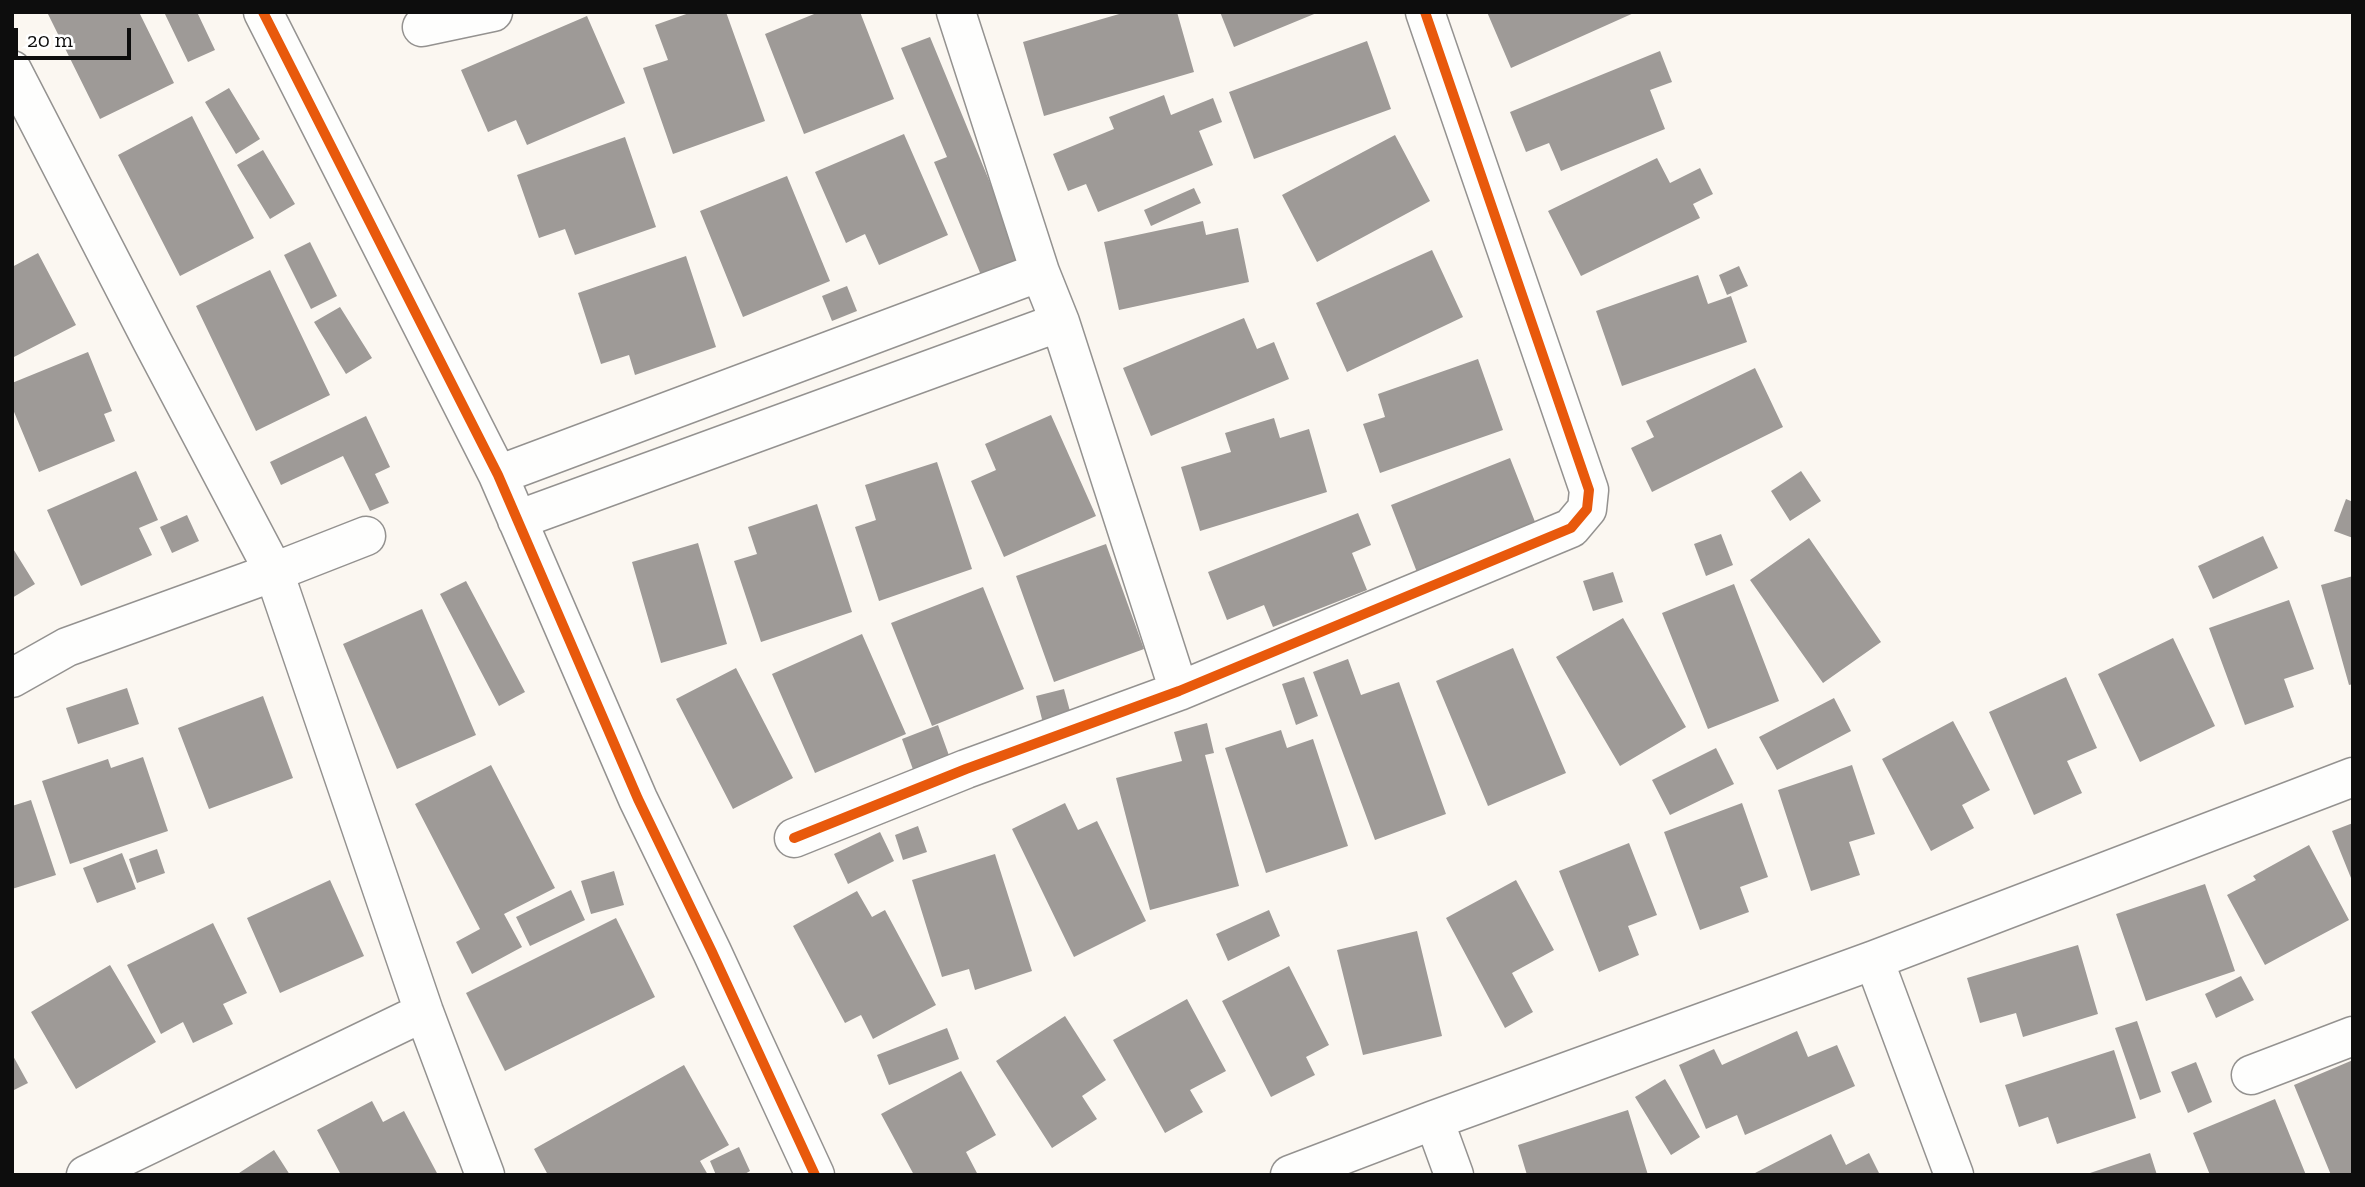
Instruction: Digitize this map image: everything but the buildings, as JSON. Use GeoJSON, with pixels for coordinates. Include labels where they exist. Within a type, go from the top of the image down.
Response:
{"type":"FeatureCollection","features":[{"type":"Feature","properties":{"kind":"street"},"geometry":{"type":"LineString","coordinates":[[263,12],[498,475],[638,799],[815,1175]]}},
{"type":"Feature","properties":{"kind":"street"},"geometry":{"type":"LineString","coordinates":[[422,27],[493,12]]}},
{"type":"Feature","properties":{"kind":"street"},"geometry":{"type":"LineString","coordinates":[[956,12],[1179,691]]}},
{"type":"Feature","properties":{"kind":"street"},"geometry":{"type":"LineString","coordinates":[[794,838],[966,769],[1179,691],[1571,528],[1587,509],[1589,490],[1425,12]]}},
{"type":"Feature","properties":{"kind":"street"},"geometry":{"type":"LineString","coordinates":[[12,70],[274,572],[424,1012],[485,1175]]}},
{"type":"Feature","properties":{"kind":"street"},"geometry":{"type":"LineString","coordinates":[[498,475],[1040,272]]}},
{"type":"Feature","properties":{"kind":"street"},"geometry":{"type":"LineString","coordinates":[[517,520],[1060,322]]}},
{"type":"Feature","properties":{"kind":"street"},"geometry":{"type":"LineString","coordinates":[[12,678],[67,646],[366,536]]}},
{"type":"Feature","properties":{"kind":"street"},"geometry":{"type":"LineString","coordinates":[[1290,1175],[1874,960],[2353,777]]}},
{"type":"Feature","properties":{"kind":"street"},"geometry":{"type":"LineString","coordinates":[[1874,960],[1954,1175]]}},
{"type":"Feature","properties":{"kind":"street"},"geometry":{"type":"LineString","coordinates":[[86,1175],[424,1012]]}},
{"type":"Feature","properties":{"kind":"street"},"geometry":{"type":"LineString","coordinates":[[2251,1075],[2353,1036]]}},
{"type":"Feature","properties":{"kind":"street"},"geometry":{"type":"LineString","coordinates":[[1434,1120],[1454,1175]]}},
{"type":"Feature","properties":{"kind":"cycle path"},"geometry":{"type":"LineString","coordinates":[[263,12],[498,475],[638,799],[815,1175]]}},
{"type":"Feature","properties":{"kind":"cycle path"},"geometry":{"type":"LineString","coordinates":[[794,838],[966,769],[1179,691],[1571,528],[1587,509],[1589,490],[1425,12]]}}]}
